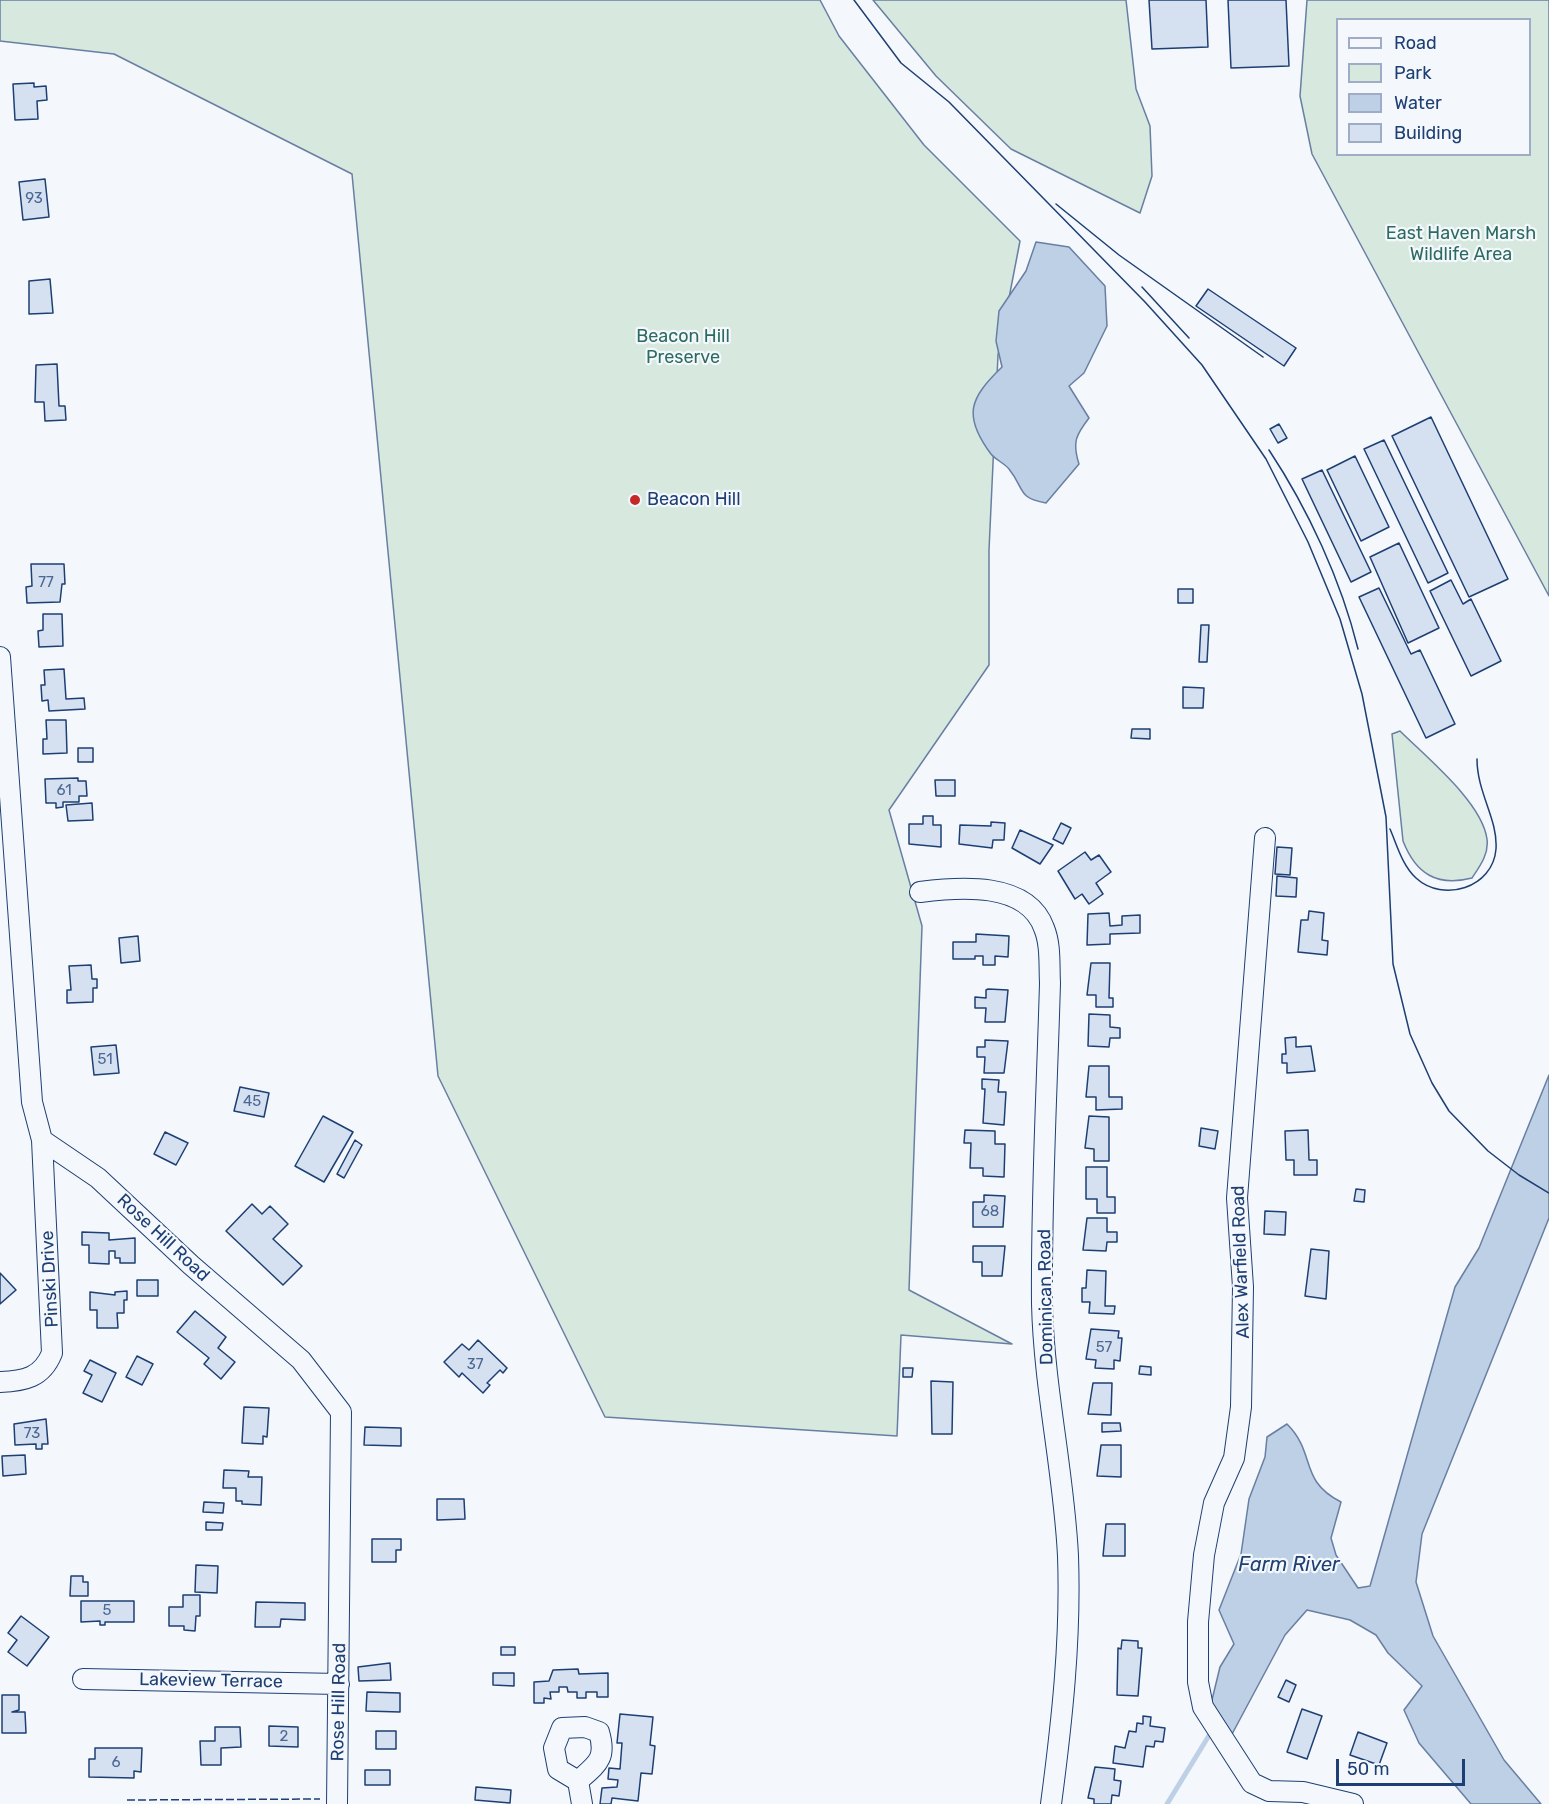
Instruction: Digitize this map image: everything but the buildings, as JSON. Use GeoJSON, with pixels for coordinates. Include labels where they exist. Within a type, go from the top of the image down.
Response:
{"type":"FeatureCollection","features":[{"type":"Feature","properties":{"kind":"street"},"geometry":{"type":"LineString","coordinates":[[0,657],[30,1080],[32,1102],[42,1140]]}},
{"type":"Feature","properties":{"kind":"street","name":"Alex Warfield Road"},"geometry":{"type":"LineString","coordinates":[[1265,838],[1237,1198],[1243,1287],[1244,1355],[1241,1407],[1234,1458],[1215,1503],[1204,1555],[1198,1622],[1198,1682],[1203,1707],[1252,1783],[1259,1788],[1335,1798],[1353,1804]]}},
{"type":"Feature","properties":{"kind":"street","name":"Dominican Road"},"geometry":{"type":"LineString","coordinates":[[920,892],[976,889],[1013,898],[1040,919],[1048,940],[1050,983],[1042,1304],[1047,1373],[1068,1555],[1069,1616],[1064,1697],[1051,1804]]}},
{"type":"Feature","properties":{"kind":"street","name":"Pinski Drive"},"geometry":{"type":"LineString","coordinates":[[0,1382],[30,1378],[42,1371],[52,1353],[42,1140]]}},
{"type":"Feature","properties":{"kind":"street","name":"Rose Hill Road"},"geometry":{"type":"LineString","coordinates":[[42,1140],[98,1178],[191,1265],[301,1360],[341,1412],[337,1804]]}},
{"type":"Feature","properties":{"kind":"street","name":"Lakeview Terrace"},"geometry":{"type":"LineString","coordinates":[[83,1679],[339,1684]]}},
{"type":"Feature","properties":{"kind":"street"},"geometry":{"type":"LineString","coordinates":[[579,1781],[582,1804]]}},
{"type":"Feature","properties":{"kind":"green space","name":"Beacon Hill Preserve"},"geometry":{"type":"Polygon","coordinates":[[[0,0],[820,0],[839,36],[924,145],[1020,241],[998,355],[989,550],[989,665],[889,810],[922,926],[909,1290],[1012,1344],[901,1335],[897,1436],[605,1417],[438,1076],[352,174],[114,54],[0,41],[0,0]]]}},
{"type":"Feature","properties":{"kind":"green space"},"geometry":{"type":"Polygon","coordinates":[[[873,0],[1126,0],[1136,89],[1150,126],[1152,176],[1140,213],[1011,149],[936,76],[873,0]]]}},
{"type":"Feature","properties":{"kind":"green space","name":"East Haven Marsh Wildlife Area"},"geometry":{"type":"Polygon","coordinates":[[[1307,0],[1549,0],[1549,596],[1312,154],[1300,96],[1307,0]]]}},
{"type":"Feature","properties":{"kind":"green space"},"geometry":{"type":"Polygon","coordinates":[[[1400,731],[1464,795],[1483,825],[1487,850],[1472,878],[1448,881],[1438,879],[1421,870],[1408,852],[1403,841],[1392,734],[1400,731]]]}},
{"type":"Feature","properties":{"kind":"water"},"geometry":{"type":"Polygon","coordinates":[[[1036,242],[1069,247],[1105,286],[1107,326],[1084,373],[1069,386],[1089,418],[1076,439],[1079,464],[1046,503],[1030,498],[1023,492],[1009,469],[993,456],[982,440],[973,418],[977,398],[1002,367],[996,341],[999,311],[1026,271],[1036,242]]]}},
{"type":"Feature","properties":{"kind":"water","name":"Farm River"},"geometry":{"type":"Polygon","coordinates":[[[1549,1075],[1549,1218],[1422,1534],[1416,1582],[1433,1636],[1504,1760],[1541,1804],[1471,1804],[1419,1743],[1404,1710],[1422,1686],[1388,1653],[1376,1635],[1350,1620],[1307,1610],[1285,1635],[1231,1736],[1210,1708],[1220,1667],[1234,1644],[1219,1610],[1241,1554],[1249,1499],[1265,1457],[1267,1437],[1287,1424],[1296,1435],[1319,1485],[1341,1502],[1331,1538],[1336,1555],[1358,1588],[1370,1586],[1455,1287],[1479,1248],[1549,1075]]]}},
{"type":"Feature","properties":{"kind":"waterway","name":"Farm River"},"geometry":{"type":"LineString","coordinates":[[1167,1804],[1213,1729]]}},
{"type":"Feature","properties":{"kind":"tram line"},"geometry":{"type":"LineString","coordinates":[[854,0],[901,63],[949,102],[1145,302],[1202,365],[1266,459],[1308,542],[1340,619],[1362,694],[1386,817],[1393,964],[1410,1034],[1432,1083],[1449,1111],[1488,1151],[1519,1175],[1549,1193]]}},
{"type":"Feature","properties":{"kind":"tram line"},"geometry":{"type":"LineString","coordinates":[[1056,204],[1119,255],[1263,357]]}},
{"type":"Feature","properties":{"kind":"tram line"},"geometry":{"type":"LineString","coordinates":[[1142,287],[1189,338]]}},
{"type":"Feature","properties":{"kind":"tram line"},"geometry":{"type":"LineString","coordinates":[[1269,450],[1297,496],[1322,546],[1333,571],[1358,649]]}},
{"type":"Feature","properties":{"kind":"tram line"},"geometry":{"type":"LineString","coordinates":[[1390,829],[1407,867],[1427,886],[1439,890],[1452,890],[1465,888],[1476,882],[1493,862],[1496,849],[1494,827],[1480,783],[1477,759]]}},
{"type":"Feature","properties":{"kind":"fence"},"geometry":{"type":"LineString","coordinates":[[127,1800],[320,1799]]}},
{"type":"Feature","properties":{"kind":"place","name":"Beacon Hill"},"geometry":{"type":"Point","coordinates":[635,500]}}]}
